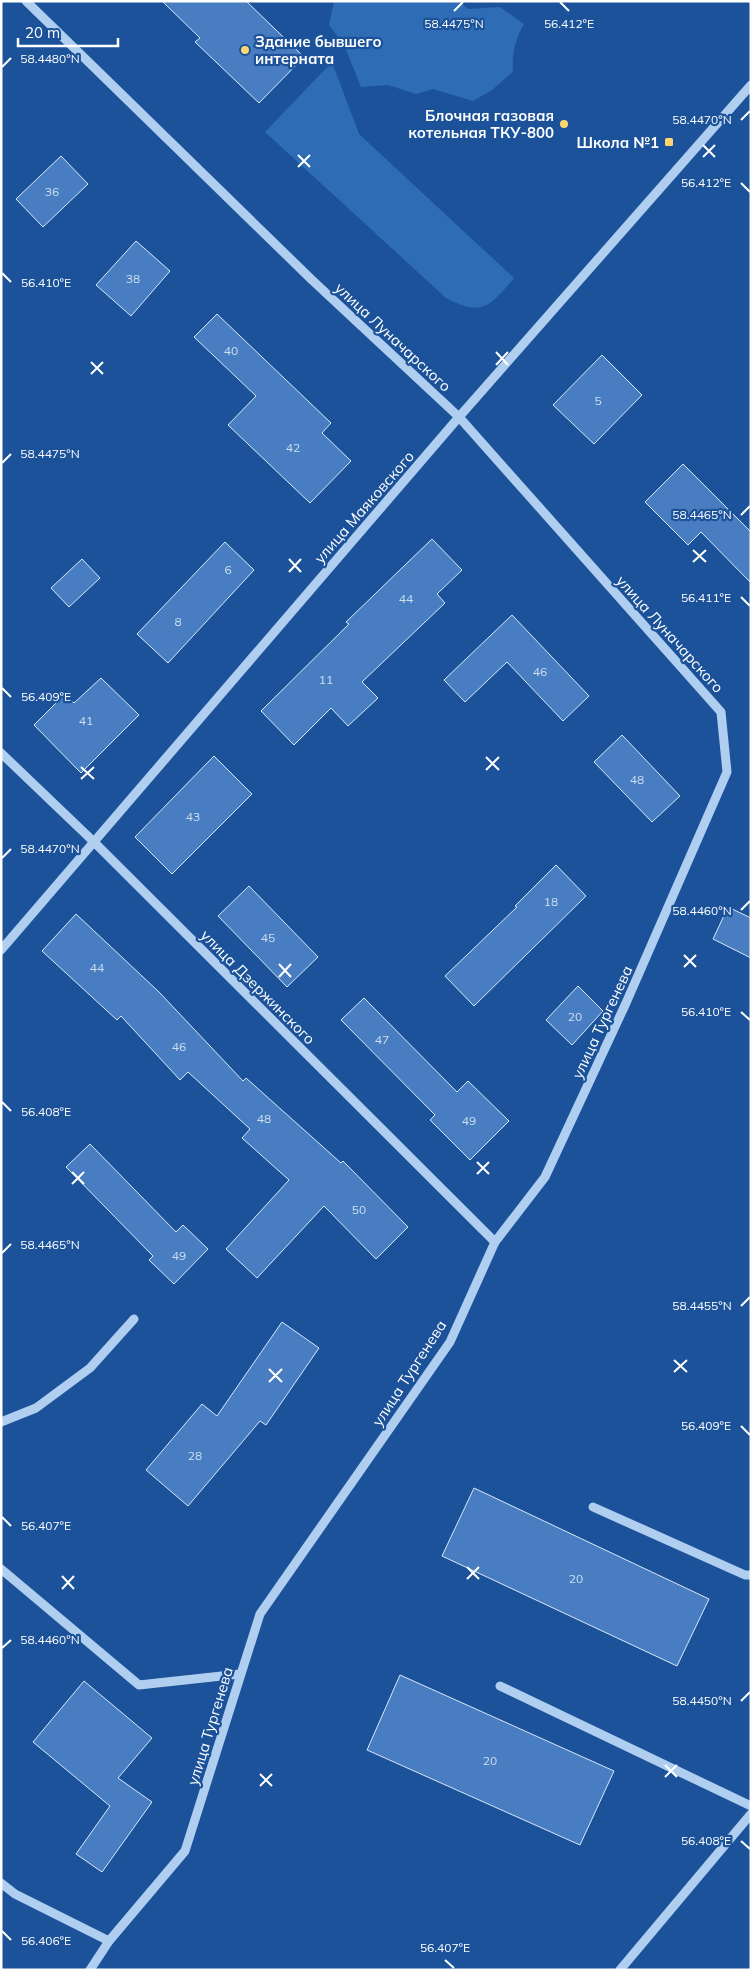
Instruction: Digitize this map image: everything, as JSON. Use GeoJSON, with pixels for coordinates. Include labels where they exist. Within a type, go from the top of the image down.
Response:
{"type":"FeatureCollection","features":[{"type":"Feature","properties":{"kind":"street","name":"улица Луначарского"},"geometry":{"type":"LineString","coordinates":[[26,1],[312,280],[459,417],[721,712]]}},
{"type":"Feature","properties":{"kind":"street","name":"улица Маяковского"},"geometry":{"type":"LineString","coordinates":[[1,950],[459,417],[751,85]]}},
{"type":"Feature","properties":{"kind":"street","name":"улица Тургенева"},"geometry":{"type":"LineString","coordinates":[[90,1970],[109,1941],[185,1851],[260,1614],[450,1342],[495,1242],[545,1177],[626,1003],[727,772],[721,712]]}},
{"type":"Feature","properties":{"kind":"street","name":"улица Дзержинского"},"geometry":{"type":"LineString","coordinates":[[1,753],[94,842],[495,1242]]}},
{"type":"Feature","properties":{"kind":"street"},"geometry":{"type":"LineString","coordinates":[[1,1422],[36,1408],[90,1368],[134,1319]]}},
{"type":"Feature","properties":{"kind":"street"},"geometry":{"type":"LineString","coordinates":[[592,1507],[745,1575],[751,1575]]}},
{"type":"Feature","properties":{"kind":"street"},"geometry":{"type":"LineString","coordinates":[[1,1570],[139,1685],[240,1674]]}},
{"type":"Feature","properties":{"kind":"street"},"geometry":{"type":"LineString","coordinates":[[500,1686],[751,1806]]}},
{"type":"Feature","properties":{"kind":"street"},"geometry":{"type":"LineString","coordinates":[[620,1970],[751,1814]]}},
{"type":"Feature","properties":{"kind":"street"},"geometry":{"type":"LineString","coordinates":[[1,1883],[15,1894],[109,1941]]}},
{"type":"Feature","properties":{"kind":"shaded area"},"geometry":{"type":"Polygon","coordinates":[[[334,1],[459,1],[468,9],[500,7],[524,24],[515,47],[513,72],[492,90],[473,101],[433,89],[416,94],[388,85],[361,87],[344,45],[329,25],[334,1]]]}},
{"type":"Feature","properties":{"kind":"shaded area"},"geometry":{"type":"Polygon","coordinates":[[[332,62],[359,134],[514,278],[491,302],[477,308],[458,304],[446,298],[265,132],[332,62]]]}},
{"type":"Feature","properties":{"kind":"building","name":"Здание бывшего интерната"},"geometry":{"type":"Polygon","coordinates":[[[162,1],[246,1],[304,57],[259,103],[195,42],[200,38],[162,1]]]}},
{"type":"Feature","properties":{"kind":"building"},"geometry":{"type":"Polygon","coordinates":[[[61,156],[88,184],[43,227],[16,199],[61,156]]]}},
{"type":"Feature","properties":{"kind":"building"},"geometry":{"type":"Polygon","coordinates":[[[136,241],[170,271],[131,316],[96,285],[136,241]]]}},
{"type":"Feature","properties":{"kind":"building"},"geometry":{"type":"Polygon","coordinates":[[[217,314],[331,423],[322,433],[351,461],[310,503],[228,425],[256,396],[194,337],[217,314]]]}},
{"type":"Feature","properties":{"kind":"building"},"geometry":{"type":"Polygon","coordinates":[[[602,355],[642,395],[594,444],[553,405],[602,355]]]}},
{"type":"Feature","properties":{"kind":"building"},"geometry":{"type":"Polygon","coordinates":[[[683,464],[751,532],[751,583],[701,532],[688,545],[645,502],[683,464]]]}},
{"type":"Feature","properties":{"kind":"building"},"geometry":{"type":"Polygon","coordinates":[[[432,539],[462,570],[437,594],[445,603],[362,682],[378,698],[348,726],[331,708],[294,745],[261,711],[349,624],[346,622],[432,539]]]}},
{"type":"Feature","properties":{"kind":"building"},"geometry":{"type":"Polygon","coordinates":[[[225,542],[254,570],[168,663],[137,634],[225,542]]]}},
{"type":"Feature","properties":{"kind":"building"},"geometry":{"type":"Polygon","coordinates":[[[82,559],[100,578],[69,607],[51,588],[82,559]]]}},
{"type":"Feature","properties":{"kind":"building"},"geometry":{"type":"Polygon","coordinates":[[[512,615],[589,696],[563,721],[507,662],[465,702],[444,680],[512,615]]]}},
{"type":"Feature","properties":{"kind":"building"},"geometry":{"type":"Polygon","coordinates":[[[101,678],[139,715],[81,773],[34,725],[65,694],[74,703],[101,678]]]}},
{"type":"Feature","properties":{"kind":"building"},"geometry":{"type":"Polygon","coordinates":[[[622,735],[680,796],[652,822],[594,762],[622,735]]]}},
{"type":"Feature","properties":{"kind":"building"},"geometry":{"type":"Polygon","coordinates":[[[214,756],[252,794],[172,874],[135,837],[214,756]]]}},
{"type":"Feature","properties":{"kind":"building"},"geometry":{"type":"Polygon","coordinates":[[[556,865],[586,896],[474,1006],[445,976],[517,907],[515,906],[556,865]]]}},
{"type":"Feature","properties":{"kind":"building"},"geometry":{"type":"Polygon","coordinates":[[[249,886],[318,957],[287,987],[218,916],[249,886]]]}},
{"type":"Feature","properties":{"kind":"building"},"geometry":{"type":"Polygon","coordinates":[[[728,907],[751,918],[751,958],[713,939],[728,907]]]}},
{"type":"Feature","properties":{"kind":"building"},"geometry":{"type":"Polygon","coordinates":[[[76,914],[159,992],[243,1081],[246,1078],[341,1163],[343,1161],[408,1227],[376,1259],[324,1206],[257,1278],[226,1249],[289,1180],[242,1138],[250,1129],[188,1072],[180,1080],[121,1016],[117,1020],[42,951],[76,914]]]}},
{"type":"Feature","properties":{"kind":"building"},"geometry":{"type":"Polygon","coordinates":[[[578,986],[603,1011],[572,1045],[546,1020],[578,986]]]}},
{"type":"Feature","properties":{"kind":"building"},"geometry":{"type":"Polygon","coordinates":[[[364,998],[457,1092],[468,1081],[509,1121],[470,1160],[430,1120],[435,1115],[341,1020],[364,998]]]}},
{"type":"Feature","properties":{"kind":"building"},"geometry":{"type":"Polygon","coordinates":[[[90,1144],[176,1232],[183,1225],[208,1249],[174,1284],[149,1260],[153,1256],[66,1167],[90,1144]]]}},
{"type":"Feature","properties":{"kind":"building"},"geometry":{"type":"Polygon","coordinates":[[[282,1322],[319,1348],[266,1425],[260,1421],[188,1506],[146,1470],[202,1404],[217,1416],[282,1322]]]}},
{"type":"Feature","properties":{"kind":"building"},"geometry":{"type":"Polygon","coordinates":[[[474,1488],[709,1599],[677,1666],[442,1556],[474,1488]]]}},
{"type":"Feature","properties":{"kind":"building"},"geometry":{"type":"Polygon","coordinates":[[[400,1675],[614,1771],[580,1845],[367,1750],[400,1675]]]}},
{"type":"Feature","properties":{"kind":"building"},"geometry":{"type":"Polygon","coordinates":[[[84,1681],[152,1738],[118,1778],[152,1802],[102,1872],[76,1854],[110,1806],[33,1742],[84,1681]]]}},
{"type":"Feature","properties":{"kind":"place","name":"Здание бывшего интерната"},"geometry":{"type":"Point","coordinates":[245,50]}},
{"type":"Feature","properties":{"kind":"place","name":"Блочная газовая котельная ТКУ-800"},"geometry":{"type":"Point","coordinates":[564,124]}},
{"type":"Feature","properties":{"kind":"place","name":"Школа №1"},"geometry":{"type":"Point","coordinates":[669,142]}}]}
